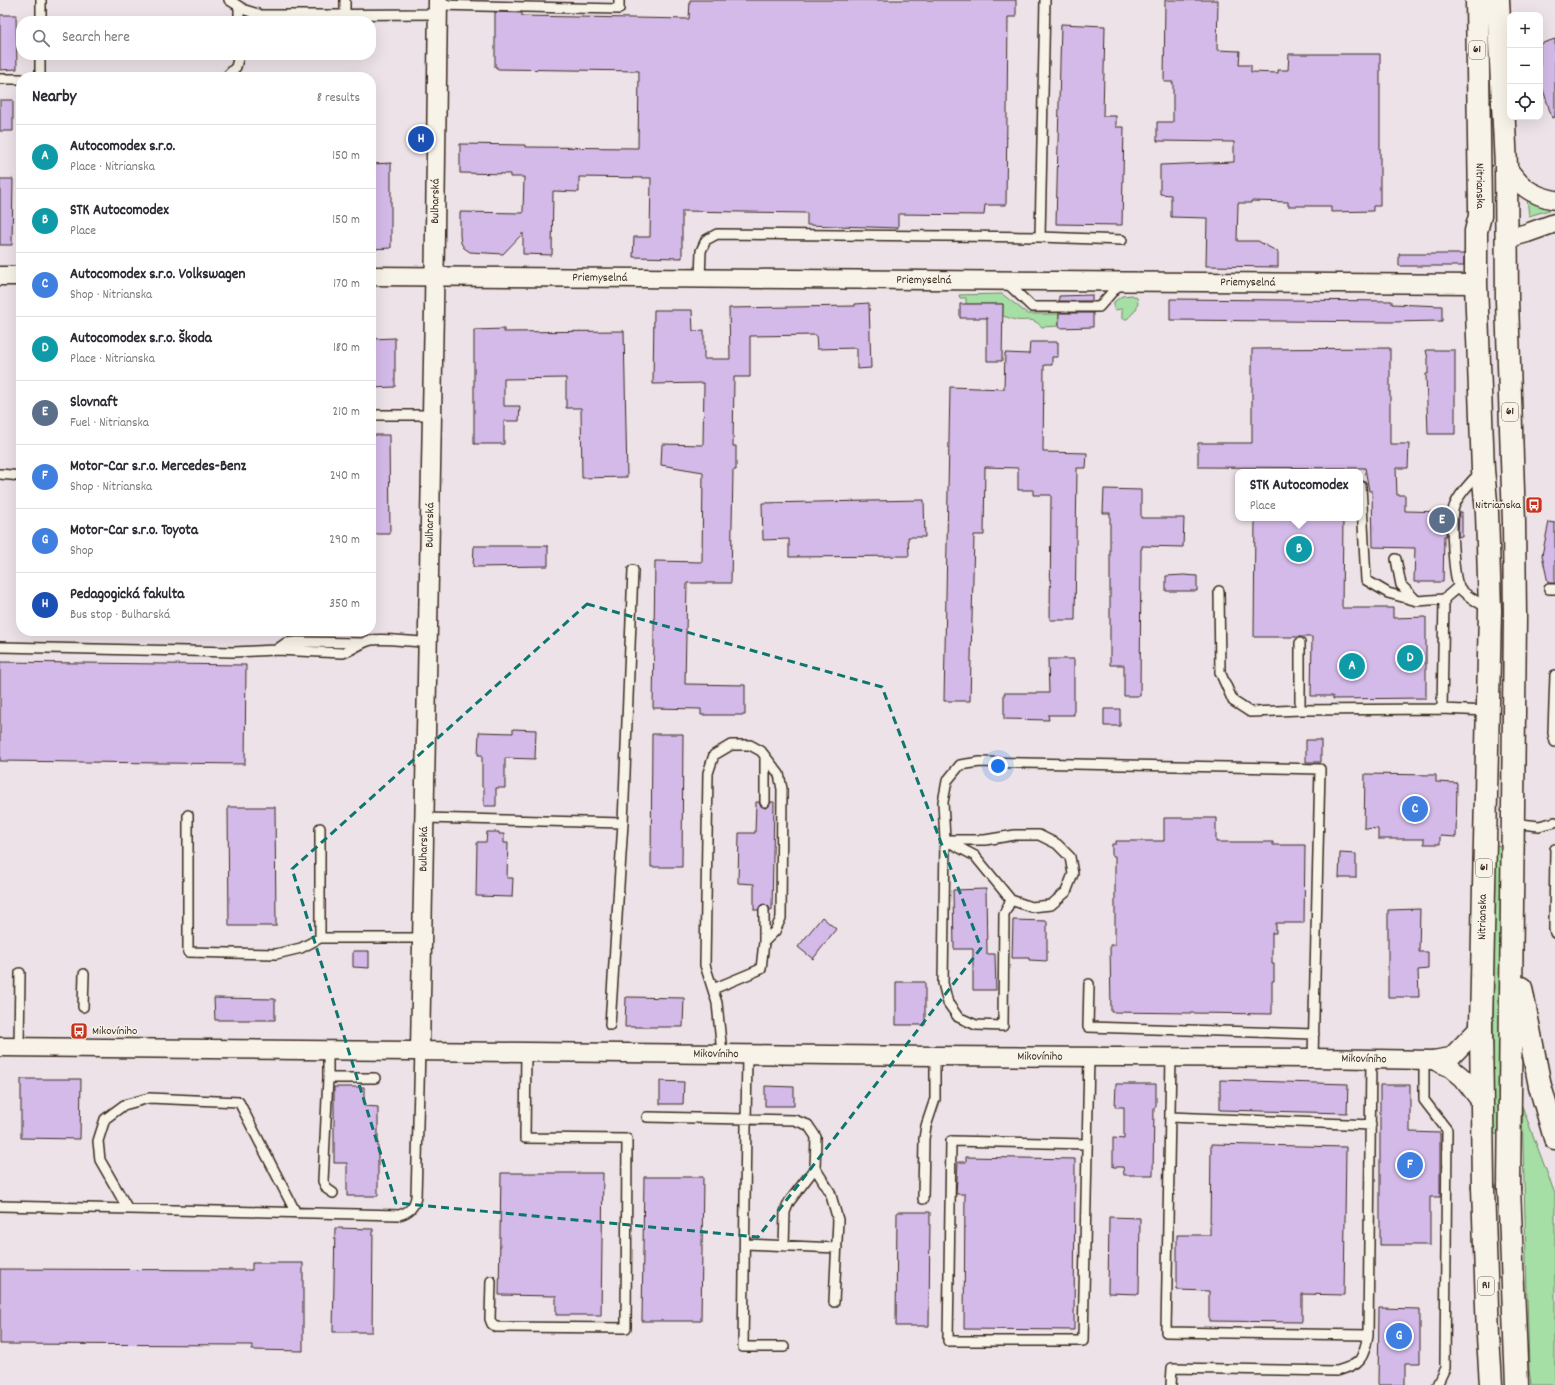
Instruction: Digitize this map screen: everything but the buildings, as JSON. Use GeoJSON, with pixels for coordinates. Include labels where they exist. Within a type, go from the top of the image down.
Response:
{"type":"FeatureCollection","features":[{"type":"Feature","properties":{"kind":"main road","name":"Nitrianska"},"geometry":{"type":"LineString","coordinates":[[1477,0],[1480,216],[1476,231],[1476,284],[1483,470],[1487,512],[1490,610],[1481,1026],[1484,1187]]}},
{"type":"Feature","properties":{"kind":"main road","name":"61"},"geometry":{"type":"LineString","coordinates":[[1498,0],[1506,166],[1507,300],[1515,618],[1509,1188],[1517,1385]]}},
{"type":"Feature","properties":{"kind":"main road"},"geometry":{"type":"LineString","coordinates":[[1480,216],[1492,235],[1497,239],[1506,239]]}},
{"type":"Feature","properties":{"kind":"main road"},"geometry":{"type":"LineString","coordinates":[[1506,239],[1476,284],[1487,286],[1507,300]]}},
{"type":"Feature","properties":{"kind":"main road"},"geometry":{"type":"LineString","coordinates":[[1512,936],[1540,1086],[1555,1138]]}},
{"type":"Feature","properties":{"kind":"main road","name":"R1"},"geometry":{"type":"LineString","coordinates":[[1484,1187],[1488,1336],[1491,1385]]}},
{"type":"Feature","properties":{"kind":"street","name":"Bulharská"},"geometry":{"type":"LineString","coordinates":[[420,1050],[438,7]]}},
{"type":"Feature","properties":{"kind":"street"},"geometry":{"type":"LineString","coordinates":[[1506,166],[1518,183],[1525,188],[1543,198],[1555,200]]}},
{"type":"Feature","properties":{"kind":"street"},"geometry":{"type":"LineString","coordinates":[[1506,239],[1555,223]]}},
{"type":"Feature","properties":{"kind":"street"},"geometry":{"type":"LineString","coordinates":[[0,276],[16,276]]}},
{"type":"Feature","properties":{"kind":"street","name":"Priemyselná"},"geometry":{"type":"LineString","coordinates":[[376,276],[1006,282],[1476,284]]}},
{"type":"Feature","properties":{"kind":"street"},"geometry":{"type":"LineString","coordinates":[[1428,1060],[1450,1057],[1481,1026]]}},
{"type":"Feature","properties":{"kind":"street","name":"Mikovíniho"},"geometry":{"type":"LineString","coordinates":[[0,1047],[1428,1060]]}},
{"type":"Feature","properties":{"kind":"street"},"geometry":{"type":"LineString","coordinates":[[1428,1060],[1451,1068],[1463,1078],[1482,1103]]}},
{"type":"Feature","properties":{"kind":"lane"},"geometry":{"type":"LineString","coordinates":[[41,0],[41,16]]}},
{"type":"Feature","properties":{"kind":"lane"},"geometry":{"type":"LineString","coordinates":[[229,0],[245,10],[261,15],[345,14],[438,7],[619,9],[619,0]]}},
{"type":"Feature","properties":{"kind":"lane"},"geometry":{"type":"LineString","coordinates":[[345,0],[345,14]]}},
{"type":"Feature","properties":{"kind":"lane"},"geometry":{"type":"LineString","coordinates":[[1040,237],[1045,0]]}},
{"type":"Feature","properties":{"kind":"lane"},"geometry":{"type":"LineString","coordinates":[[239,6],[239,16]]}},
{"type":"Feature","properties":{"kind":"lane"},"geometry":{"type":"LineString","coordinates":[[40,60],[40,72]]}},
{"type":"Feature","properties":{"kind":"lane"},"geometry":{"type":"LineString","coordinates":[[231,72],[236,67],[238,60]]}},
{"type":"Feature","properties":{"kind":"lane"},"geometry":{"type":"LineString","coordinates":[[0,79],[16,79]]}},
{"type":"Feature","properties":{"kind":"lane"},"geometry":{"type":"LineString","coordinates":[[700,279],[701,251],[706,240],[718,234],[1040,237],[1122,240]]}},
{"type":"Feature","properties":{"kind":"lane"},"geometry":{"type":"LineString","coordinates":[[1006,282],[1032,306],[1091,307],[1099,307],[1121,282]]}},
{"type":"Feature","properties":{"kind":"lane"},"geometry":{"type":"LineString","coordinates":[[376,415],[431,415]]}},
{"type":"Feature","properties":{"kind":"lane"},"geometry":{"type":"LineString","coordinates":[[0,468],[16,476]]}},
{"type":"Feature","properties":{"kind":"lane"},"geometry":{"type":"LineString","coordinates":[[1483,470],[1466,486],[1453,510],[1453,555],[1459,586],[1466,593],[1490,610]]}},
{"type":"Feature","properties":{"kind":"lane"},"geometry":{"type":"LineString","coordinates":[[0,474],[16,476]]}},
{"type":"Feature","properties":{"kind":"lane"},"geometry":{"type":"LineString","coordinates":[[1363,521],[1366,580],[1388,593],[1417,601],[1444,599],[1459,586]]}},
{"type":"Feature","properties":{"kind":"lane"},"geometry":{"type":"LineString","coordinates":[[1396,559],[1401,585],[1417,601]]}},
{"type":"Feature","properties":{"kind":"lane"},"geometry":{"type":"LineString","coordinates":[[610,1025],[623,823],[633,570]]}},
{"type":"Feature","properties":{"kind":"lane"},"geometry":{"type":"LineString","coordinates":[[1219,591],[1220,672],[1233,701],[1250,712],[1300,710],[1488,711]]}},
{"type":"Feature","properties":{"kind":"lane"},"geometry":{"type":"LineString","coordinates":[[1442,710],[1444,599]]}},
{"type":"Feature","properties":{"kind":"lane"},"geometry":{"type":"LineString","coordinates":[[0,647],[233,652],[276,650],[343,653],[354,649],[362,643],[372,640],[427,642]]}},
{"type":"Feature","properties":{"kind":"lane"},"geometry":{"type":"LineString","coordinates":[[1300,643],[1300,710]]}},
{"type":"Feature","properties":{"kind":"lane"},"geometry":{"type":"LineString","coordinates":[[1555,675],[1553,734],[1555,742]]}},
{"type":"Feature","properties":{"kind":"lane"},"geometry":{"type":"LineString","coordinates":[[722,1053],[717,1003],[706,965],[708,773],[714,756],[731,745],[750,745],[761,751],[779,774],[782,789],[781,918],[775,931],[764,942]]}},
{"type":"Feature","properties":{"kind":"lane"},"geometry":{"type":"LineString","coordinates":[[765,802],[766,756]]}},
{"type":"Feature","properties":{"kind":"lane"},"geometry":{"type":"LineString","coordinates":[[1011,900],[1004,914],[1003,1026],[976,1025],[958,1017],[948,1003],[944,983],[945,840],[943,802],[947,781],[960,765],[980,762],[1320,769],[1313,1058]]}},
{"type":"Feature","properties":{"kind":"lane"},"geometry":{"type":"LineString","coordinates":[[188,815],[188,952],[276,954],[300,948],[320,938],[422,938]]}},
{"type":"Feature","properties":{"kind":"lane"},"geometry":{"type":"LineString","coordinates":[[424,818],[623,823]]}},
{"type":"Feature","properties":{"kind":"lane"},"geometry":{"type":"LineString","coordinates":[[1513,824],[1539,826],[1555,822]]}},
{"type":"Feature","properties":{"kind":"lane"},"geometry":{"type":"LineString","coordinates":[[320,828],[320,938]]}},
{"type":"Feature","properties":{"kind":"lane"},"geometry":{"type":"LineString","coordinates":[[1014,834],[1039,835],[1058,844],[1070,857],[1073,874],[1066,892],[1051,905],[1031,908],[1011,900],[975,856],[945,840],[985,840],[1014,834]]}},
{"type":"Feature","properties":{"kind":"lane"},"geometry":{"type":"LineString","coordinates":[[1555,849],[1555,933]]}},
{"type":"Feature","properties":{"kind":"lane"},"geometry":{"type":"LineString","coordinates":[[713,989],[761,969],[764,942],[764,910]]}},
{"type":"Feature","properties":{"kind":"lane"},"geometry":{"type":"LineString","coordinates":[[19,1047],[20,973]]}},
{"type":"Feature","properties":{"kind":"lane"},"geometry":{"type":"LineString","coordinates":[[83,1007],[84,974]]}},
{"type":"Feature","properties":{"kind":"lane"},"geometry":{"type":"LineString","coordinates":[[1089,984],[1088,1027],[1314,1034]]}},
{"type":"Feature","properties":{"kind":"lane"},"geometry":{"type":"LineString","coordinates":[[328,1050],[323,1181],[327,1189],[334,1193]]}},
{"type":"Feature","properties":{"kind":"lane"},"geometry":{"type":"LineString","coordinates":[[0,1206],[399,1215],[407,1212],[415,1206],[420,1050]]}},
{"type":"Feature","properties":{"kind":"lane"},"geometry":{"type":"LineString","coordinates":[[491,1282],[490,1319],[492,1324],[496,1327],[626,1328],[627,1139],[525,1138],[526,1051]]}},
{"type":"Feature","properties":{"kind":"lane"},"geometry":{"type":"LineString","coordinates":[[747,1053],[743,1347],[784,1347]]}},
{"type":"Feature","properties":{"kind":"lane"},"geometry":{"type":"LineString","coordinates":[[923,1199],[924,1139],[926,1126],[935,1099],[935,1056]]}},
{"type":"Feature","properties":{"kind":"lane"},"geometry":{"type":"LineString","coordinates":[[1088,1144],[951,1141],[948,1341],[1083,1341],[1088,1144],[1089,1057]]}},
{"type":"Feature","properties":{"kind":"lane"},"geometry":{"type":"LineString","coordinates":[[1172,1057],[1166,1332],[1368,1335]]}},
{"type":"Feature","properties":{"kind":"lane"},"geometry":{"type":"LineString","coordinates":[[1172,1385],[1172,1368],[1337,1370],[1355,1366],[1365,1352],[1368,1335],[1372,1059]]}},
{"type":"Feature","properties":{"kind":"lane"},"geometry":{"type":"LineString","coordinates":[[1428,1060],[1424,1100],[1447,1130],[1445,1368],[1437,1385]]}},
{"type":"Feature","properties":{"kind":"lane"},"geometry":{"type":"LineString","coordinates":[[328,1078],[375,1078]]}},
{"type":"Feature","properties":{"kind":"lane"},"geometry":{"type":"LineString","coordinates":[[128,1209],[100,1160],[98,1141],[105,1119],[124,1105],[149,1098],[239,1102],[296,1213]]}},
{"type":"Feature","properties":{"kind":"lane"},"geometry":{"type":"LineString","coordinates":[[647,1117],[794,1120],[808,1125],[816,1138],[815,1168],[830,1192],[838,1220],[834,1302]]}},
{"type":"Feature","properties":{"kind":"lane"},"geometry":{"type":"LineString","coordinates":[[1170,1117],[1371,1125]]}},
{"type":"Feature","properties":{"kind":"lane"},"geometry":{"type":"LineString","coordinates":[[784,1246],[785,1212],[789,1202],[815,1168]]}},
{"type":"Feature","properties":{"kind":"lane"},"geometry":{"type":"LineString","coordinates":[[745,1244],[837,1248]]}},
{"type":"Feature","properties":{"kind":"highlighted area"},"geometry":{"type":"Polygon","coordinates":[[[587,604],[882,687],[981,948],[758,1237],[396,1203],[292,869],[587,604]]]}},
{"type":"Feature","properties":{"kind":"green space"},"geometry":{"type":"Polygon","coordinates":[[[1527,198],[1551,207],[1552,209],[1529,216],[1527,198]]]}},
{"type":"Feature","properties":{"kind":"green space"},"geometry":{"type":"Polygon","coordinates":[[[1002,294],[1028,314],[1059,314],[1059,326],[1042,327],[1032,320],[1012,319],[1003,316],[1003,304],[966,304],[966,298],[960,298],[959,295],[1002,294]]]}},
{"type":"Feature","properties":{"kind":"green space"},"geometry":{"type":"Polygon","coordinates":[[[1132,295],[1137,298],[1138,305],[1127,319],[1122,319],[1122,309],[1114,310],[1114,302],[1122,296],[1132,295]]]}},
{"type":"Feature","properties":{"kind":"green space"},"geometry":{"type":"Polygon","coordinates":[[[1495,845],[1502,846],[1500,1134],[1492,1134],[1495,845]]]}},
{"type":"Feature","properties":{"kind":"green space"},"geometry":{"type":"Polygon","coordinates":[[[1522,1106],[1555,1194],[1555,1385],[1531,1385],[1529,1369],[1522,1106]]]}},
{"type":"Feature","properties":{"kind":"place","name":"Pedagogická fakulta"},"geometry":{"type":"Point","coordinates":[421,139]}},
{"type":"Feature","properties":{"kind":"place","name":"Nitrianska"},"geometry":{"type":"Point","coordinates":[1534,505]}},
{"type":"Feature","properties":{"kind":"place","name":"Slovnaft"},"geometry":{"type":"Point","coordinates":[1442,520]}},
{"type":"Feature","properties":{"kind":"place","name":"STK Autocomodex"},"geometry":{"type":"Point","coordinates":[1299,549]}},
{"type":"Feature","properties":{"kind":"place","name":"Autocomodex s.r.o. Škoda"},"geometry":{"type":"Point","coordinates":[1410,658]}},
{"type":"Feature","properties":{"kind":"place","name":"Autocomodex s.r.o."},"geometry":{"type":"Point","coordinates":[1352,666]}},
{"type":"Feature","properties":{"kind":"place","name":"Autocomodex s.r.o. Volkswagen"},"geometry":{"type":"Point","coordinates":[1415,809]}},
{"type":"Feature","properties":{"kind":"place","name":"Mikovíniho"},"geometry":{"type":"Point","coordinates":[79,1031]}},
{"type":"Feature","properties":{"kind":"place","name":"Motor-Car s.r.o. Mercedes-Benz"},"geometry":{"type":"Point","coordinates":[1410,1165]}},
{"type":"Feature","properties":{"kind":"place","name":"Motor-Car s.r.o. Toyota"},"geometry":{"type":"Point","coordinates":[1399,1336]}}]}
